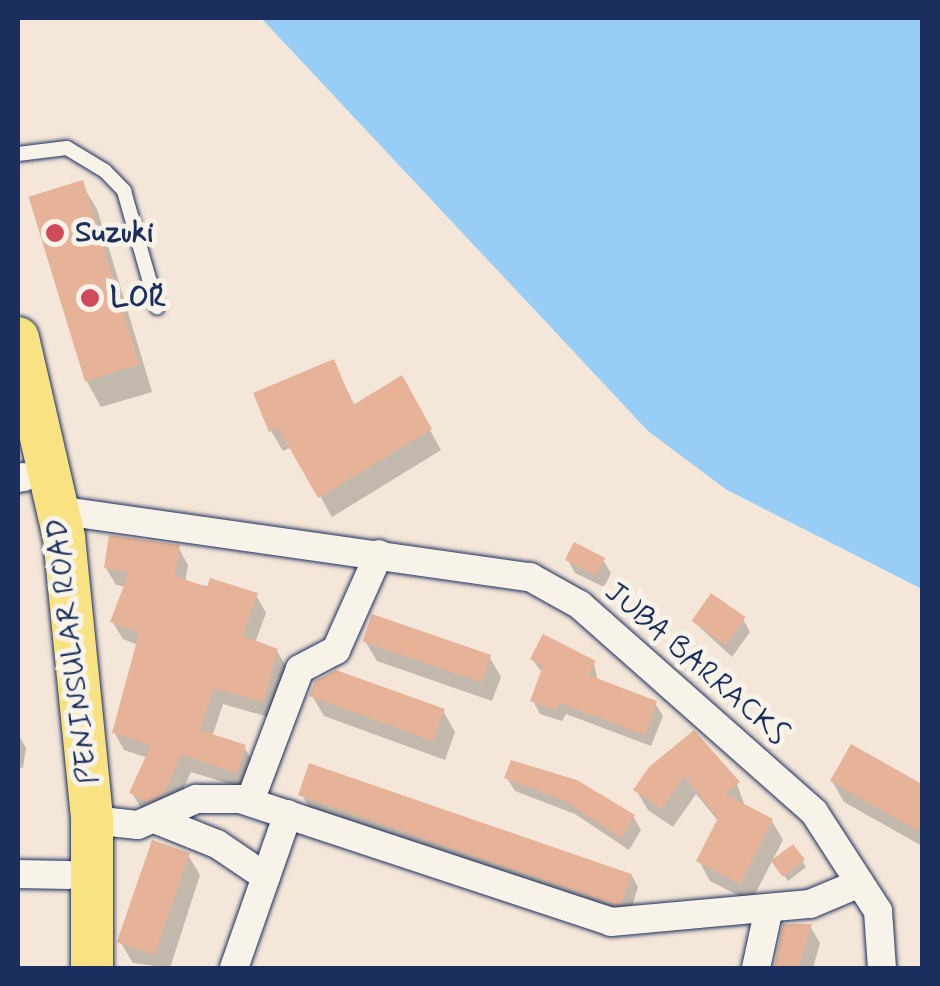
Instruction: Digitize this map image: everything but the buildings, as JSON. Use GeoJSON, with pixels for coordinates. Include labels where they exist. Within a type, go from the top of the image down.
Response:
{"type":"FeatureCollection","features":[{"type":"Feature","properties":{"kind":"main road","name":"PENINSULAR ROAD"},"geometry":{"type":"LineString","coordinates":[[18,338],[57,510],[92,820],[92,968]]}},
{"type":"Feature","properties":{"kind":"main road","name":"PENINSULAR ROAD"},"geometry":{"type":"LineString","coordinates":[[20,469],[44,583],[68,874],[66,968]]}},
{"type":"Feature","properties":{"kind":"street","name":"JUBA BARRACKS"},"geometry":{"type":"LineString","coordinates":[[57,510],[530,577],[580,605],[814,812],[878,911],[882,968]]}},
{"type":"Feature","properties":{"kind":"street"},"geometry":{"type":"LineString","coordinates":[[250,802],[300,670],[336,650],[380,554]]}},
{"type":"Feature","properties":{"kind":"street"},"geometry":{"type":"LineString","coordinates":[[157,820],[196,799],[250,802],[611,922],[810,904],[860,883]]}},
{"type":"Feature","properties":{"kind":"street"},"geometry":{"type":"LineString","coordinates":[[234,968],[288,814]]}},
{"type":"Feature","properties":{"kind":"street"},"geometry":{"type":"LineString","coordinates":[[92,820],[157,820],[218,844],[266,877]]}},
{"type":"Feature","properties":{"kind":"street"},"geometry":{"type":"LineString","coordinates":[[18,874],[68,874]]}},
{"type":"Feature","properties":{"kind":"street"},"geometry":{"type":"LineString","coordinates":[[756,968],[769,908]]}},
{"type":"Feature","properties":{"kind":"lane"},"geometry":{"type":"LineString","coordinates":[[18,154],[68,148],[105,171],[124,192],[157,307]]}},
{"type":"Feature","properties":{"kind":"water"},"geometry":{"type":"Polygon","coordinates":[[[261,18],[922,18],[922,589],[727,490],[648,431],[261,18]]]}},
{"type":"Feature","properties":{"kind":"place","name":"Suzuki"},"geometry":{"type":"Point","coordinates":[55,233]}},
{"type":"Feature","properties":{"kind":"place","name":"LŎR"},"geometry":{"type":"Point","coordinates":[90,298]}}]}
